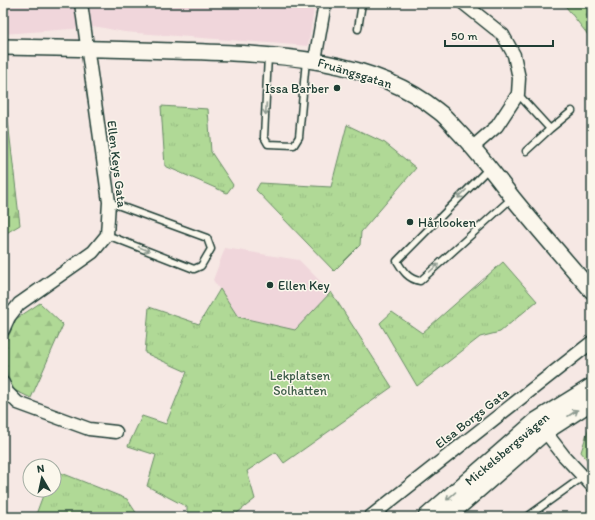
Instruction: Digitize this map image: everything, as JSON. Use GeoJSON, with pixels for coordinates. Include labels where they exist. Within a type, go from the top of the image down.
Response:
{"type":"FeatureCollection","features":[{"type":"Feature","properties":{"kind":"main road","name":"Mickelsbergsvägen"},"geometry":{"type":"LineString","coordinates":[[427,517],[592,387]]}},
{"type":"Feature","properties":{"kind":"main road","name":"Mickelsbergsvägen"},"geometry":{"type":"LineString","coordinates":[[445,517],[541,426],[592,401]]}},
{"type":"Feature","properties":{"kind":"street","name":"Ellen Keys Gata"},"geometry":{"type":"LineString","coordinates":[[81,3],[109,202],[107,235]]}},
{"type":"Feature","properties":{"kind":"street"},"geometry":{"type":"LineString","coordinates":[[310,60],[325,3]]}},
{"type":"Feature","properties":{"kind":"street"},"geometry":{"type":"LineString","coordinates":[[463,3],[503,35],[514,55],[519,78],[518,94],[497,126],[473,147]]}},
{"type":"Feature","properties":{"kind":"street","name":"Fruängsgatan"},"geometry":{"type":"LineString","coordinates":[[3,47],[87,48],[268,56],[333,64],[378,76],[408,90],[439,111],[490,167],[513,198],[592,292]]}},
{"type":"Feature","properties":{"kind":"street"},"geometry":{"type":"LineString","coordinates":[[3,330],[9,317],[19,304],[93,252],[107,235]]}},
{"type":"Feature","properties":{"kind":"street","name":"Elsa Borgs Gata"},"geometry":{"type":"LineString","coordinates":[[370,517],[592,342]]}},
{"type":"Feature","properties":{"kind":"street"},"geometry":{"type":"LineString","coordinates":[[3,383],[6,392],[18,403],[89,429],[116,432]]}},
{"type":"Feature","properties":{"kind":"street"},"geometry":{"type":"LineString","coordinates":[[541,426],[564,456],[588,481]]}},
{"type":"Feature","properties":{"kind":"lane"},"geometry":{"type":"LineString","coordinates":[[358,29],[362,3]]}},
{"type":"Feature","properties":{"kind":"lane"},"geometry":{"type":"LineString","coordinates":[[268,56],[264,137],[268,144],[294,145],[299,137],[310,60]]}},
{"type":"Feature","properties":{"kind":"lane"},"geometry":{"type":"LineString","coordinates":[[518,94],[550,129]]}},
{"type":"Feature","properties":{"kind":"lane"},"geometry":{"type":"LineString","coordinates":[[526,151],[572,111]]}},
{"type":"Feature","properties":{"kind":"lane"},"geometry":{"type":"LineString","coordinates":[[490,167],[397,261],[405,273],[413,280],[420,281],[513,198]]}},
{"type":"Feature","properties":{"kind":"lane"},"geometry":{"type":"LineString","coordinates":[[107,235],[194,269],[201,266],[211,249],[207,238],[109,202]]}},
{"type":"Feature","properties":{"kind":"lane"},"geometry":{"type":"LineString","coordinates":[[527,517],[588,481]]}},
{"type":"Feature","properties":{"kind":"shaded area"},"geometry":{"type":"Polygon","coordinates":[[[3,3],[315,3],[308,46],[124,32],[99,27],[3,34],[3,3]]]}},
{"type":"Feature","properties":{"kind":"shaded area","name":"Ellen Key"},"geometry":{"type":"Polygon","coordinates":[[[225,248],[299,260],[331,292],[327,300],[295,330],[238,317],[213,280],[225,248]]]}},
{"type":"Feature","properties":{"kind":"green space"},"geometry":{"type":"Polygon","coordinates":[[[563,3],[592,3],[592,40],[563,3]]]}},
{"type":"Feature","properties":{"kind":"green space"},"geometry":{"type":"Polygon","coordinates":[[[3,78],[20,225],[3,235],[3,78]]]}},
{"type":"Feature","properties":{"kind":"green space"},"geometry":{"type":"Polygon","coordinates":[[[161,106],[208,109],[211,152],[233,185],[227,193],[165,166],[161,106]]]}},
{"type":"Feature","properties":{"kind":"green space"},"geometry":{"type":"Polygon","coordinates":[[[347,125],[385,143],[416,168],[361,232],[360,245],[334,271],[256,190],[260,183],[331,187],[347,125]]]}},
{"type":"Feature","properties":{"kind":"green space"},"geometry":{"type":"Polygon","coordinates":[[[503,262],[537,301],[500,332],[480,337],[417,386],[380,323],[392,312],[422,333],[503,262]]]}},
{"type":"Feature","properties":{"kind":"green space","name":"Lekplatsen Solhatten"},"geometry":{"type":"Polygon","coordinates":[[[220,289],[238,317],[295,330],[331,292],[392,387],[284,463],[276,452],[247,471],[255,499],[232,517],[187,517],[187,507],[147,486],[156,455],[128,446],[142,416],[166,424],[187,372],[145,353],[149,307],[199,324],[220,289]]]}},
{"type":"Feature","properties":{"kind":"green space"},"geometry":{"type":"Polygon","coordinates":[[[40,303],[63,325],[31,398],[14,390],[8,379],[4,359],[6,342],[16,319],[40,303]]]}},
{"type":"Feature","properties":{"kind":"green space"},"geometry":{"type":"Polygon","coordinates":[[[592,425],[592,466],[581,452],[589,427],[592,425]]]}},
{"type":"Feature","properties":{"kind":"green space"},"geometry":{"type":"Polygon","coordinates":[[[62,473],[127,499],[139,517],[35,517],[42,498],[62,498],[62,473]]]}},
{"type":"Feature","properties":{"kind":"place","name":"Issa Barber"},"geometry":{"type":"Point","coordinates":[337,88]}},
{"type":"Feature","properties":{"kind":"place","name":"Hårlooken"},"geometry":{"type":"Point","coordinates":[410,222]}},
{"type":"Feature","properties":{"kind":"place","name":"Ellen Key"},"geometry":{"type":"Point","coordinates":[270,285]}}]}
